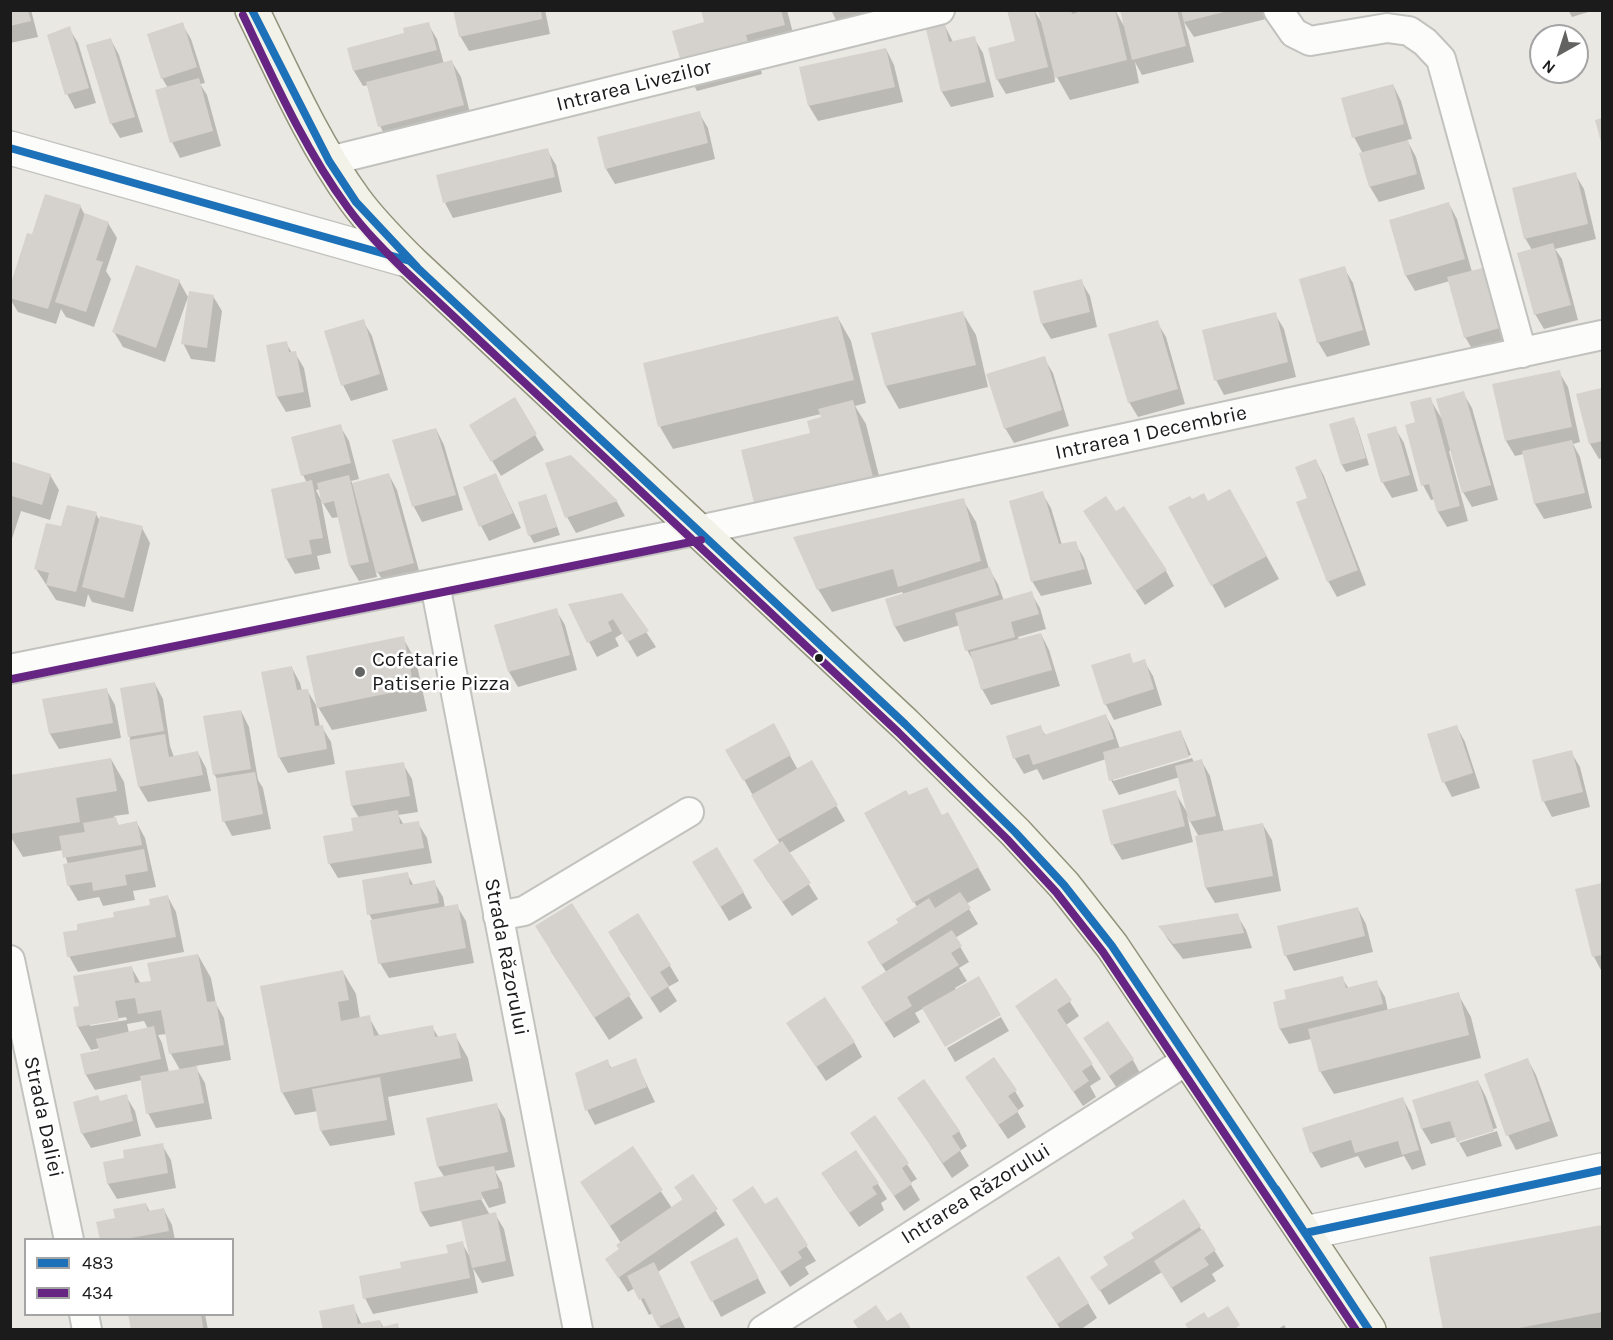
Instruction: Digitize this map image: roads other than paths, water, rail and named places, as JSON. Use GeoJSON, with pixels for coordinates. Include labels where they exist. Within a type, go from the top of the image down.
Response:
{"type":"FeatureCollection","features":[{"type":"Feature","properties":{"kind":"main road"},"geometry":{"type":"LineString","coordinates":[[252,10],[329,161],[356,202],[410,261],[905,724],[1015,832],[1064,885],[1112,946],[1369,1329]]}},
{"type":"Feature","properties":{"kind":"street","name":"Intrarea Livezilor"},"geometry":{"type":"LineString","coordinates":[[329,161],[940,10]]}},
{"type":"Feature","properties":{"kind":"street"},"geometry":{"type":"LineString","coordinates":[[1278,10],[1294,33],[1310,41],[1387,28],[1408,31],[1425,42],[1441,59],[1522,354]]}},
{"type":"Feature","properties":{"kind":"street"},"geometry":{"type":"LineString","coordinates":[[10,148],[410,261]]}},
{"type":"Feature","properties":{"kind":"street","name":"Intrarea 1 Decembrie"},"geometry":{"type":"LineString","coordinates":[[10,669],[699,530],[1602,335]]}},
{"type":"Feature","properties":{"kind":"street","name":"Strada Răzorului"},"geometry":{"type":"LineString","coordinates":[[435,584],[578,1329]]}},
{"type":"Feature","properties":{"kind":"street"},"geometry":{"type":"LineString","coordinates":[[498,916],[524,911],[689,812]]}},
{"type":"Feature","properties":{"kind":"street","name":"Strada Daliei"},"geometry":{"type":"LineString","coordinates":[[10,960],[69,1238]]}},
{"type":"Feature","properties":{"kind":"street","name":"Intrarea Răzorului"},"geometry":{"type":"LineString","coordinates":[[763,1329],[1189,1059]]}},
{"type":"Feature","properties":{"kind":"street"},"geometry":{"type":"LineString","coordinates":[[1305,1233],[1602,1170]]}},
{"type":"Feature","properties":{"kind":"place","name":"Cofetarie Patiserie Pizza"},"geometry":{"type":"Point","coordinates":[360,672]}}]}
